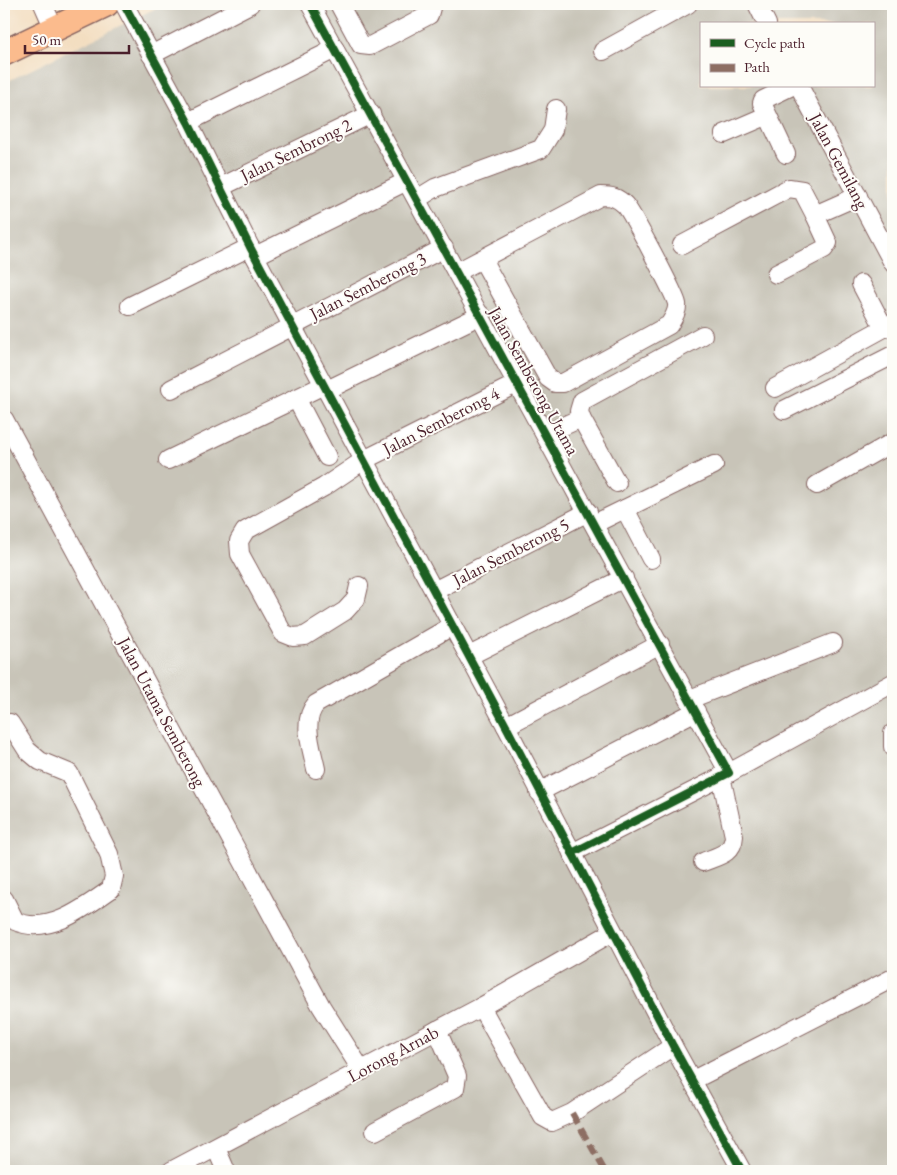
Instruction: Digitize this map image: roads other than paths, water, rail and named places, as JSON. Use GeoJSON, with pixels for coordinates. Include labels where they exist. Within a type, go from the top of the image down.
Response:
{"type":"FeatureCollection","features":[{"type":"Feature","properties":{"kind":"highway"},"geometry":{"type":"LineString","coordinates":[[4,53],[54,29],[91,7]]}},
{"type":"Feature","properties":{"kind":"street"},"geometry":{"type":"LineString","coordinates":[[43,4],[54,29]]}},
{"type":"Feature","properties":{"kind":"street"},"geometry":{"type":"LineString","coordinates":[[124,4],[188,122],[252,251],[469,656],[673,1046],[742,1171]]}},
{"type":"Feature","properties":{"kind":"street"},"geometry":{"type":"LineString","coordinates":[[151,55],[250,4]]}},
{"type":"Feature","properties":{"kind":"street","name":"Jalan Semberong Utama"},"geometry":{"type":"LineString","coordinates":[[310,4],[693,705],[725,774],[734,836],[733,845],[730,850],[703,862]]}},
{"type":"Feature","properties":{"kind":"street"},"geometry":{"type":"LineString","coordinates":[[340,4],[361,45],[370,46],[429,15],[432,4]]}},
{"type":"Feature","properties":{"kind":"street"},"geometry":{"type":"LineString","coordinates":[[603,51],[688,4]]}},
{"type":"Feature","properties":{"kind":"street"},"geometry":{"type":"LineString","coordinates":[[757,4],[766,22]]}},
{"type":"Feature","properties":{"kind":"street"},"geometry":{"type":"LineString","coordinates":[[188,122],[335,49]]}},
{"type":"Feature","properties":{"kind":"street"},"geometry":{"type":"LineString","coordinates":[[786,154],[766,116],[762,103],[763,100],[788,88]]}},
{"type":"Feature","properties":{"kind":"street","name":"Jalan Gemilang"},"geometry":{"type":"LineString","coordinates":[[800,88],[893,263]]}},
{"type":"Feature","properties":{"kind":"street"},"geometry":{"type":"LineString","coordinates":[[417,198],[435,188],[541,149],[553,130],[556,109]]}},
{"type":"Feature","properties":{"kind":"street","name":"Jalan Sembrong 2"},"geometry":{"type":"LineString","coordinates":[[221,187],[371,114]]}},
{"type":"Feature","properties":{"kind":"street"},"geometry":{"type":"LineString","coordinates":[[724,134],[766,116]]}},
{"type":"Feature","properties":{"kind":"street"},"geometry":{"type":"LineString","coordinates":[[130,306],[407,181]]}},
{"type":"Feature","properties":{"kind":"street"},"geometry":{"type":"LineString","coordinates":[[682,245],[789,188],[802,190],[828,243],[824,249],[776,274]]}},
{"type":"Feature","properties":{"kind":"street"},"geometry":{"type":"LineString","coordinates":[[457,272],[601,196],[614,196],[626,206],[654,258],[677,303],[676,314],[669,325],[563,383],[555,383],[548,378],[482,259]]}},
{"type":"Feature","properties":{"kind":"street"},"geometry":{"type":"LineString","coordinates":[[815,215],[858,196]]}},
{"type":"Feature","properties":{"kind":"street","name":"Jalan Semberong 3"},"geometry":{"type":"LineString","coordinates":[[171,389],[444,248]]}},
{"type":"Feature","properties":{"kind":"street"},"geometry":{"type":"LineString","coordinates":[[775,388],[888,326],[861,284]]}},
{"type":"Feature","properties":{"kind":"street"},"geometry":{"type":"LineString","coordinates":[[168,460],[296,398],[326,387],[481,315]]}},
{"type":"Feature","properties":{"kind":"street"},"geometry":{"type":"LineString","coordinates":[[617,483],[581,418],[579,411],[582,401],[703,335]]}},
{"type":"Feature","properties":{"kind":"street"},"geometry":{"type":"LineString","coordinates":[[784,410],[893,355]]}},
{"type":"Feature","properties":{"kind":"street","name":"Jalan Semberong 4"},"geometry":{"type":"LineString","coordinates":[[359,586],[356,599],[345,611],[305,636],[292,637],[283,633],[240,554],[239,541],[245,531],[324,487],[364,460],[518,383]]}},
{"type":"Feature","properties":{"kind":"street"},"geometry":{"type":"LineString","coordinates":[[296,398],[327,457]]}},
{"type":"Feature","properties":{"kind":"street"},"geometry":{"type":"LineString","coordinates":[[546,434],[581,418]]}},
{"type":"Feature","properties":{"kind":"street","name":"Jalan Utama Semberong"},"geometry":{"type":"LineString","coordinates":[[4,419],[320,1006],[362,1071]]}},
{"type":"Feature","properties":{"kind":"street"},"geometry":{"type":"LineString","coordinates":[[817,485],[893,442]]}},
{"type":"Feature","properties":{"kind":"street","name":"Jalan Semberong 5"},"geometry":{"type":"LineString","coordinates":[[434,591],[591,518],[625,509],[714,465]]}},
{"type":"Feature","properties":{"kind":"street"},"geometry":{"type":"LineString","coordinates":[[625,509],[651,559]]}},
{"type":"Feature","properties":{"kind":"street"},"geometry":{"type":"LineString","coordinates":[[469,656],[624,578]]}},
{"type":"Feature","properties":{"kind":"street"},"geometry":{"type":"LineString","coordinates":[[316,770],[308,722],[310,712],[316,704],[452,626]]}},
{"type":"Feature","properties":{"kind":"street"},"geometry":{"type":"LineString","coordinates":[[539,792],[693,705],[833,643]]}},
{"type":"Feature","properties":{"kind":"street"},"geometry":{"type":"LineString","coordinates":[[506,726],[660,644]]}},
{"type":"Feature","properties":{"kind":"street"},"geometry":{"type":"LineString","coordinates":[[572,853],[891,689]]}},
{"type":"Feature","properties":{"kind":"street"},"geometry":{"type":"LineString","coordinates":[[4,899],[15,922],[27,927],[40,926],[53,922],[104,894],[111,889],[114,876],[109,854],[70,773],[40,761],[27,750],[10,723]]}},
{"type":"Feature","properties":{"kind":"street"},"geometry":{"type":"LineString","coordinates":[[893,733],[893,748]]}},
{"type":"Feature","properties":{"kind":"street","name":"Lorong Arnab"},"geometry":{"type":"LineString","coordinates":[[171,1171],[481,1007],[613,932]]}},
{"type":"Feature","properties":{"kind":"street"},"geometry":{"type":"LineString","coordinates":[[693,1080],[893,978]]}},
{"type":"Feature","properties":{"kind":"street"},"geometry":{"type":"LineString","coordinates":[[481,1007],[543,1117],[552,1122],[572,1113],[673,1046]]}},
{"type":"Feature","properties":{"kind":"street"},"geometry":{"type":"LineString","coordinates":[[375,1132],[455,1088],[457,1076],[437,1030]]}},
{"type":"Feature","properties":{"kind":"street"},"geometry":{"type":"LineString","coordinates":[[216,1148],[226,1171]]}}]}
